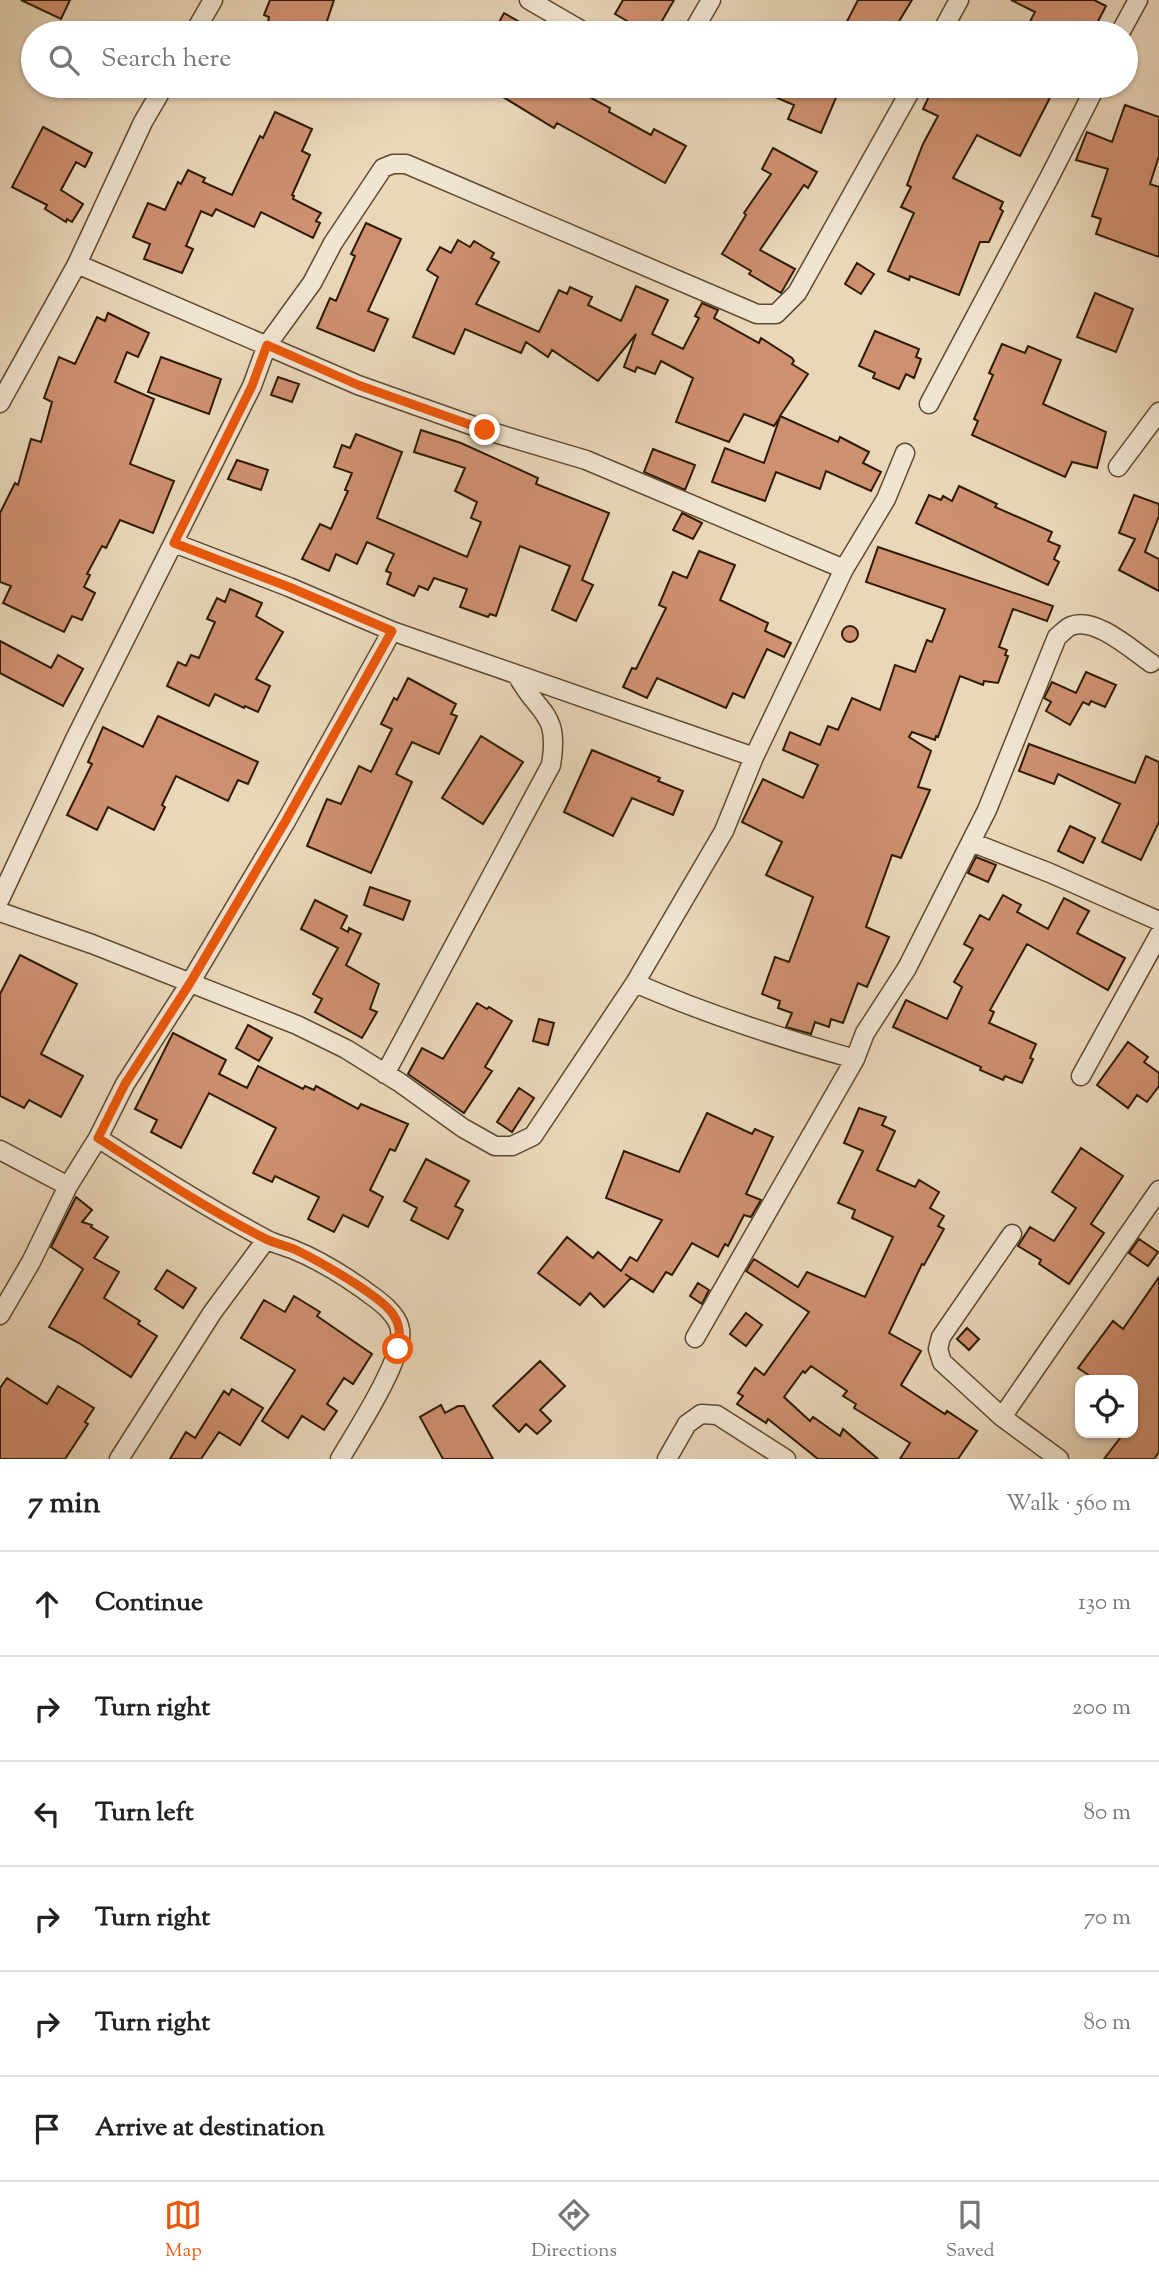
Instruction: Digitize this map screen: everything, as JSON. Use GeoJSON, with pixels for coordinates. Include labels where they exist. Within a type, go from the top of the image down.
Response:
{"type":"FeatureCollection","features":[{"type":"Feature","properties":{"kind":"street"},"geometry":{"type":"LineString","coordinates":[[201,21],[213,0]]}},
{"type":"Feature","properties":{"kind":"street"},"geometry":{"type":"LineString","coordinates":[[529,0],[565,21]]}},
{"type":"Feature","properties":{"kind":"street"},"geometry":{"type":"LineString","coordinates":[[699,21],[711,0]]}},
{"type":"Feature","properties":{"kind":"street"},"geometry":{"type":"LineString","coordinates":[[948,21],[959,0]]}},
{"type":"Feature","properties":{"kind":"street"},"geometry":{"type":"LineString","coordinates":[[1126,21],[1138,0]]}},
{"type":"Feature","properties":{"kind":"street"},"geometry":{"type":"LineString","coordinates":[[0,403],[77,264],[142,122],[157,98]]}},
{"type":"Feature","properties":{"kind":"street"},"geometry":{"type":"LineString","coordinates":[[0,899],[75,739],[252,386],[267,345],[312,283],[333,243],[383,168],[393,164],[406,164],[757,314],[782,309],[810,269],[906,98]]}},
{"type":"Feature","properties":{"kind":"street"},"geometry":{"type":"LineString","coordinates":[[929,404],[1090,98]]}},
{"type":"Feature","properties":{"kind":"street"},"geometry":{"type":"LineString","coordinates":[[77,264],[358,385],[485,430],[586,460],[844,569]]}},
{"type":"Feature","properties":{"kind":"street"},"geometry":{"type":"LineString","coordinates":[[1118,467],[1159,412]]}},
{"type":"Feature","properties":{"kind":"street"},"geometry":{"type":"LineString","coordinates":[[0,912],[92,944],[297,1025],[346,1049],[463,1128],[495,1146],[512,1146],[533,1136],[635,984],[724,831],[754,757],[844,569],[886,499],[905,453]]}},
{"type":"Feature","properties":{"kind":"street"},"geometry":{"type":"LineString","coordinates":[[174,543],[289,587],[392,631],[754,757]]}},
{"type":"Feature","properties":{"kind":"street"},"geometry":{"type":"LineString","coordinates":[[695,1338],[855,1059],[870,1025],[906,968],[1001,778],[1057,637],[1070,626],[1084,624],[1104,630],[1151,663]]}},
{"type":"Feature","properties":{"kind":"street"},"geometry":{"type":"LineString","coordinates":[[0,1315],[125,1084],[190,983],[285,822],[392,631]]}},
{"type":"Feature","properties":{"kind":"street"},"geometry":{"type":"LineString","coordinates":[[386,1074],[551,765],[554,728],[544,710],[525,690],[517,675]]}},
{"type":"Feature","properties":{"kind":"street"},"geometry":{"type":"LineString","coordinates":[[971,842],[1159,920]]}},
{"type":"Feature","properties":{"kind":"street"},"geometry":{"type":"LineString","coordinates":[[1081,1076],[1159,935]]}},
{"type":"Feature","properties":{"kind":"street"},"geometry":{"type":"LineString","coordinates":[[635,984],[774,1036],[855,1059]]}},
{"type":"Feature","properties":{"kind":"street"},"geometry":{"type":"LineString","coordinates":[[98,1138],[266,1240],[293,1249],[322,1265],[379,1301],[391,1312],[400,1329],[398,1349],[391,1368],[340,1459]]}},
{"type":"Feature","properties":{"kind":"street"},"geometry":{"type":"LineString","coordinates":[[0,1150],[68,1186]]}},
{"type":"Feature","properties":{"kind":"street"},"geometry":{"type":"LineString","coordinates":[[1002,1417],[1159,1190]]}},
{"type":"Feature","properties":{"kind":"street"},"geometry":{"type":"LineString","coordinates":[[1012,1234],[942,1337],[938,1349],[942,1362],[1002,1417],[1059,1459]]}},
{"type":"Feature","properties":{"kind":"street"},"geometry":{"type":"LineString","coordinates":[[118,1459],[212,1313],[266,1240]]}},
{"type":"Feature","properties":{"kind":"street"},"geometry":{"type":"LineString","coordinates":[[667,1459],[687,1424],[701,1414],[717,1415],[786,1459]]}},
{"type":"Feature","properties":{"kind":"building"},"geometry":{"type":"Polygon","coordinates":[[[21,0],[70,0],[61,19],[21,0]]]}},
{"type":"Feature","properties":{"kind":"building"},"geometry":{"type":"Polygon","coordinates":[[[270,0],[334,0],[327,21],[268,21],[269,17],[264,15],[270,0]]]}},
{"type":"Feature","properties":{"kind":"building"},"geometry":{"type":"Polygon","coordinates":[[[623,0],[674,0],[662,21],[627,21],[615,14],[623,0]]]}},
{"type":"Feature","properties":{"kind":"building"},"geometry":{"type":"Polygon","coordinates":[[[858,0],[912,0],[899,21],[847,21],[858,0]]]}},
{"type":"Feature","properties":{"kind":"building"},"geometry":{"type":"Polygon","coordinates":[[[1011,0],[1094,0],[1106,6],[1098,21],[1030,21],[1035,12],[1011,0]]]}},
{"type":"Feature","properties":{"kind":"building"},"geometry":{"type":"Polygon","coordinates":[[[504,13],[518,21],[500,21],[504,13]]]}},
{"type":"Feature","properties":{"kind":"building"},"geometry":{"type":"Polygon","coordinates":[[[505,98],[591,98],[610,108],[609,112],[651,135],[654,129],[686,146],[665,183],[557,123],[554,128],[505,98]]]}},
{"type":"Feature","properties":{"kind":"building"},"geometry":{"type":"Polygon","coordinates":[[[777,98],[836,98],[821,133],[788,119],[794,105],[777,98]]]}},
{"type":"Feature","properties":{"kind":"building"},"geometry":{"type":"Polygon","coordinates":[[[928,98],[1050,98],[1020,156],[977,135],[953,178],[1003,202],[1000,209],[1003,211],[989,242],[980,242],[959,295],[910,276],[909,280],[888,271],[914,213],[901,207],[911,187],[907,185],[923,144],[938,116],[923,109],[928,98]]]}},
{"type":"Feature","properties":{"kind":"building"},"geometry":{"type":"Polygon","coordinates":[[[1125,105],[1159,117],[1159,156],[1150,184],[1159,187],[1159,257],[1096,234],[1101,219],[1092,216],[1108,169],[1076,160],[1087,132],[1112,142],[1125,105]]]}},
{"type":"Feature","properties":{"kind":"building"},"geometry":{"type":"Polygon","coordinates":[[[275,112],[312,129],[302,151],[310,155],[292,195],[293,199],[321,213],[316,221],[320,223],[313,238],[261,212],[254,227],[216,209],[212,216],[201,211],[186,246],[193,249],[182,273],[144,259],[150,244],[133,237],[148,203],[165,210],[178,182],[181,184],[188,170],[205,178],[203,182],[232,195],[260,136],[263,138],[275,112]]]}},
{"type":"Feature","properties":{"kind":"building"},"geometry":{"type":"Polygon","coordinates":[[[43,127],[92,153],[85,167],[76,162],[61,190],[83,204],[72,222],[67,219],[66,222],[45,209],[47,205],[12,187],[43,127]]]}},
{"type":"Feature","properties":{"kind":"building"},"geometry":{"type":"Polygon","coordinates":[[[773,148],[817,172],[808,188],[804,185],[760,250],[795,269],[781,293],[722,254],[746,215],[744,213],[771,174],[762,169],[773,148]]]}},
{"type":"Feature","properties":{"kind":"building"},"geometry":{"type":"Polygon","coordinates":[[[366,223],[401,239],[368,311],[388,319],[374,351],[317,328],[330,298],[336,301],[355,256],[351,254],[366,223]]]}},
{"type":"Feature","properties":{"kind":"building"},"geometry":{"type":"Polygon","coordinates":[[[458,240],[470,247],[474,241],[494,253],[491,258],[499,262],[476,304],[539,332],[559,290],[567,294],[570,287],[592,297],[588,305],[621,321],[636,286],[668,300],[652,334],[683,349],[699,318],[695,316],[702,303],[718,310],[714,318],[759,343],[761,338],[792,358],[792,364],[808,374],[780,416],[838,442],[840,437],[869,452],[863,463],[881,472],[871,491],[826,471],[820,489],[776,472],[765,501],[712,482],[725,448],[764,463],[780,417],[774,426],[744,414],[729,442],[676,422],[693,378],[661,361],[655,374],[637,367],[635,372],[624,367],[636,334],[598,381],[552,350],[548,357],[526,342],[521,353],[465,329],[454,354],[413,337],[438,277],[427,270],[440,247],[451,253],[458,240]]]}},
{"type":"Feature","properties":{"kind":"building"},"geometry":{"type":"Polygon","coordinates":[[[857,263],[874,274],[861,294],[845,284],[857,263]]]}},
{"type":"Feature","properties":{"kind":"building"},"geometry":{"type":"Polygon","coordinates":[[[1095,293],[1133,309],[1116,352],[1077,337],[1095,293]]]}},
{"type":"Feature","properties":{"kind":"building"},"geometry":{"type":"Polygon","coordinates":[[[108,313],[149,333],[138,357],[127,352],[115,382],[154,399],[130,464],[174,481],[153,533],[120,520],[106,548],[102,546],[87,574],[90,575],[84,587],[95,593],[82,620],[72,616],[64,632],[3,603],[11,586],[0,582],[0,513],[15,483],[18,485],[31,439],[41,442],[52,402],[44,398],[59,357],[75,364],[97,317],[105,321],[108,313]]]}},
{"type":"Feature","properties":{"kind":"building"},"geometry":{"type":"Polygon","coordinates":[[[875,331],[919,349],[916,357],[921,359],[914,378],[906,374],[899,389],[873,378],[875,373],[859,366],[875,331]]]}},
{"type":"Feature","properties":{"kind":"building"},"geometry":{"type":"Polygon","coordinates":[[[1002,344],[1025,353],[1028,346],[1061,360],[1043,404],[1106,432],[1097,468],[1072,462],[1065,477],[972,435],[978,421],[974,419],[993,375],[989,373],[1002,344]]]}},
{"type":"Feature","properties":{"kind":"building"},"geometry":{"type":"Polygon","coordinates":[[[161,357],[221,379],[209,414],[148,392],[161,357]]]}},
{"type":"Feature","properties":{"kind":"building"},"geometry":{"type":"Polygon","coordinates":[[[278,377],[299,384],[292,402],[271,395],[278,377]]]}},
{"type":"Feature","properties":{"kind":"building"},"geometry":{"type":"Polygon","coordinates":[[[421,430],[461,443],[538,478],[536,484],[609,513],[582,580],[593,585],[576,621],[552,610],[570,566],[520,546],[496,616],[490,614],[488,617],[460,607],[467,589],[434,578],[428,590],[419,586],[414,596],[387,584],[391,573],[386,571],[394,554],[367,542],[357,564],[336,554],[329,571],[302,559],[320,524],[331,529],[348,491],[345,490],[352,473],[334,467],[342,445],[350,448],[356,434],[402,452],[377,518],[467,557],[481,522],[471,518],[477,502],[455,491],[465,468],[414,452],[421,430]]]}},
{"type":"Feature","properties":{"kind":"building"},"geometry":{"type":"Polygon","coordinates":[[[653,449],[695,465],[685,490],[644,472],[653,449]]]}},
{"type":"Feature","properties":{"kind":"building"},"geometry":{"type":"Polygon","coordinates":[[[237,460],[268,470],[261,490],[228,479],[237,460]]]}},
{"type":"Feature","properties":{"kind":"building"},"geometry":{"type":"Polygon","coordinates":[[[959,486],[997,504],[995,507],[1052,532],[1048,541],[1060,546],[1054,559],[1059,562],[1048,585],[916,523],[929,495],[941,500],[943,496],[952,501],[959,486]]]}},
{"type":"Feature","properties":{"kind":"building"},"geometry":{"type":"Polygon","coordinates":[[[1134,495],[1159,504],[1159,516],[1145,552],[1159,559],[1159,591],[1119,570],[1135,539],[1119,533],[1134,495]]]}},
{"type":"Feature","properties":{"kind":"building"},"geometry":{"type":"Polygon","coordinates":[[[682,513],[702,523],[693,539],[673,530],[682,513]]]}},
{"type":"Feature","properties":{"kind":"building"},"geometry":{"type":"Polygon","coordinates":[[[878,547],[1053,606],[1047,621],[1013,609],[999,647],[1007,650],[1005,655],[1008,656],[998,683],[984,681],[983,685],[960,676],[938,737],[936,736],[935,740],[912,732],[909,737],[931,751],[918,787],[930,790],[901,858],[892,855],[866,927],[889,937],[867,987],[858,983],[843,1023],[831,1019],[829,1027],[815,1022],[811,1034],[786,1027],[792,1013],[778,1008],[780,1001],[762,994],[775,957],[789,962],[813,897],[766,875],[782,842],[742,822],[763,779],[803,798],[818,765],[783,750],[790,732],[820,745],[828,726],[838,730],[852,698],[880,710],[895,665],[915,672],[927,640],[932,642],[945,609],[866,582],[878,547]]]}},
{"type":"Feature","properties":{"kind":"building"},"geometry":{"type":"Polygon","coordinates":[[[699,551],[735,565],[720,600],[768,623],[765,631],[791,643],[784,657],[767,649],[744,698],[733,693],[726,708],[657,678],[647,698],[623,687],[632,668],[636,669],[666,608],[659,605],[673,572],[687,578],[699,551]]]}},
{"type":"Feature","properties":{"kind":"building"},"geometry":{"type":"Polygon","coordinates":[[[230,589],[262,603],[256,616],[283,632],[256,679],[270,686],[258,712],[215,694],[209,706],[167,686],[178,662],[186,666],[191,655],[199,658],[215,622],[207,619],[217,598],[225,602],[230,589]]]}},
{"type":"Feature","properties":{"kind":"building"},"geometry":{"type":"Polygon","coordinates":[[[850,626],[856,628],[856,640],[850,642],[844,640],[842,634],[844,628],[850,626]]]}},
{"type":"Feature","properties":{"kind":"building"},"geometry":{"type":"Polygon","coordinates":[[[0,641],[51,668],[58,655],[83,669],[63,706],[0,673],[0,641]]]}},
{"type":"Feature","properties":{"kind":"building"},"geometry":{"type":"Polygon","coordinates":[[[1086,672],[1116,685],[1105,707],[1091,701],[1089,705],[1083,702],[1070,725],[1046,711],[1051,702],[1044,698],[1052,682],[1076,693],[1086,672]]]}},
{"type":"Feature","properties":{"kind":"building"},"geometry":{"type":"Polygon","coordinates":[[[408,678],[456,704],[451,714],[457,716],[439,754],[412,742],[396,774],[412,782],[371,873],[307,846],[327,799],[341,804],[359,766],[371,772],[392,729],[381,724],[408,678]]]}},
{"type":"Feature","properties":{"kind":"building"},"geometry":{"type":"Polygon","coordinates":[[[158,716],[258,762],[248,784],[238,780],[228,801],[176,776],[154,830],[108,807],[97,830],[67,815],[92,764],[88,762],[103,727],[143,747],[158,716]]]}},
{"type":"Feature","properties":{"kind":"building"},"geometry":{"type":"Polygon","coordinates":[[[481,736],[523,762],[483,824],[442,798],[481,736]]]}},
{"type":"Feature","properties":{"kind":"building"},"geometry":{"type":"Polygon","coordinates":[[[1029,744],[1135,783],[1146,756],[1159,762],[1159,822],[1141,860],[1102,842],[1120,804],[1058,774],[1054,784],[1019,771],[1029,744]]]}},
{"type":"Feature","properties":{"kind":"building"},"geometry":{"type":"Polygon","coordinates":[[[592,750],[660,778],[658,781],[683,791],[673,815],[632,798],[613,836],[564,812],[592,750]]]}},
{"type":"Feature","properties":{"kind":"building"},"geometry":{"type":"Polygon","coordinates":[[[1070,826],[1095,838],[1083,863],[1058,851],[1070,826]]]}},
{"type":"Feature","properties":{"kind":"building"},"geometry":{"type":"Polygon","coordinates":[[[976,857],[996,865],[988,882],[968,873],[976,857]]]}},
{"type":"Feature","properties":{"kind":"building"},"geometry":{"type":"Polygon","coordinates":[[[370,887],[410,901],[403,920],[364,905],[370,887]]]}},
{"type":"Feature","properties":{"kind":"building"},"geometry":{"type":"Polygon","coordinates":[[[1003,895],[1021,905],[1017,912],[1048,929],[1064,898],[1089,911],[1077,933],[1125,958],[1108,990],[1027,944],[990,1010],[994,1012],[989,1023],[1036,1044],[1030,1058],[1033,1059],[1022,1083],[1005,1076],[1003,1080],[980,1070],[981,1067],[893,1027],[906,1000],[947,1019],[962,987],[954,982],[973,949],[964,944],[980,915],[989,920],[1003,895]]]}},
{"type":"Feature","properties":{"kind":"building"},"geometry":{"type":"Polygon","coordinates":[[[315,900],[347,916],[341,928],[348,932],[349,928],[361,934],[346,965],[379,984],[370,1009],[377,1012],[362,1038],[315,1012],[322,999],[313,994],[338,948],[301,929],[315,900]]]}},
{"type":"Feature","properties":{"kind":"building"},"geometry":{"type":"Polygon","coordinates":[[[20,955],[77,984],[41,1054],[83,1076],[61,1117],[29,1100],[24,1108],[0,1096],[0,994],[20,955]]]}},
{"type":"Feature","properties":{"kind":"building"},"geometry":{"type":"Polygon","coordinates":[[[477,1003],[512,1021],[485,1067],[492,1071],[464,1113],[408,1074],[422,1048],[443,1059],[477,1003]]]}},
{"type":"Feature","properties":{"kind":"building"},"geometry":{"type":"Polygon","coordinates":[[[539,1019],[554,1023],[548,1045],[533,1041],[539,1019]]]}},
{"type":"Feature","properties":{"kind":"building"},"geometry":{"type":"Polygon","coordinates":[[[248,1025],[272,1038],[259,1061],[236,1048],[248,1025]]]}},
{"type":"Feature","properties":{"kind":"building"},"geometry":{"type":"Polygon","coordinates":[[[173,1033],[226,1060],[219,1074],[247,1088],[258,1066],[303,1089],[305,1086],[314,1090],[316,1086],[358,1109],[361,1104],[408,1124],[395,1151],[390,1149],[370,1190],[383,1197],[368,1227],[343,1215],[334,1232],[308,1219],[319,1197],[275,1176],[272,1182],[253,1173],[276,1128],[209,1093],[181,1148],[151,1132],[157,1120],[135,1109],[173,1033]]]}},
{"type":"Feature","properties":{"kind":"building"},"geometry":{"type":"Polygon","coordinates":[[[1128,1042],[1148,1057],[1144,1062],[1159,1073],[1159,1086],[1147,1102],[1137,1095],[1128,1108],[1097,1085],[1128,1042]]]}},
{"type":"Feature","properties":{"kind":"building"},"geometry":{"type":"Polygon","coordinates":[[[519,1088],[534,1098],[512,1132],[497,1122],[519,1088]]]}},
{"type":"Feature","properties":{"kind":"building"},"geometry":{"type":"Polygon","coordinates":[[[859,1108],[886,1117],[882,1125],[895,1131],[877,1170],[915,1187],[919,1180],[939,1192],[930,1208],[944,1216],[938,1226],[944,1229],[924,1265],[922,1264],[889,1333],[921,1351],[901,1385],[977,1431],[958,1459],[900,1459],[910,1443],[854,1408],[856,1404],[843,1396],[847,1391],[811,1366],[805,1373],[803,1371],[784,1397],[810,1421],[813,1417],[840,1436],[843,1429],[878,1459],[818,1459],[768,1419],[766,1423],[737,1404],[743,1396],[738,1393],[755,1368],[764,1375],[809,1312],[746,1271],[754,1259],[798,1287],[807,1272],[865,1297],[893,1237],[852,1218],[855,1210],[838,1203],[863,1151],[844,1143],[859,1108]]]}},
{"type":"Feature","properties":{"kind":"building"},"geometry":{"type":"Polygon","coordinates":[[[707,1113],[752,1134],[755,1129],[773,1137],[746,1194],[761,1200],[751,1217],[744,1215],[728,1246],[725,1244],[718,1257],[692,1243],[672,1275],[666,1272],[653,1292],[625,1274],[631,1278],[604,1307],[590,1293],[580,1305],[538,1273],[567,1237],[593,1258],[598,1252],[621,1271],[630,1257],[637,1261],[662,1220],[606,1198],[624,1151],[679,1172],[707,1113]]]}},
{"type":"Feature","properties":{"kind":"building"},"geometry":{"type":"Polygon","coordinates":[[[1081,1148],[1123,1176],[1091,1224],[1104,1233],[1069,1284],[1039,1264],[1041,1260],[1018,1246],[1030,1227],[1054,1241],[1076,1208],[1052,1192],[1081,1148]]]}},
{"type":"Feature","properties":{"kind":"building"},"geometry":{"type":"Polygon","coordinates":[[[426,1159],[469,1181],[455,1206],[463,1210],[448,1239],[411,1220],[417,1208],[404,1201],[426,1159]]]}},
{"type":"Feature","properties":{"kind":"building"},"geometry":{"type":"Polygon","coordinates":[[[76,1197],[92,1210],[82,1222],[92,1225],[91,1227],[108,1237],[94,1258],[119,1272],[104,1298],[140,1321],[138,1324],[157,1336],[131,1377],[49,1327],[83,1269],[51,1247],[76,1197]]]}},
{"type":"Feature","properties":{"kind":"building"},"geometry":{"type":"Polygon","coordinates":[[[1139,1239],[1158,1252],[1148,1266],[1129,1253],[1139,1239]]]}},
{"type":"Feature","properties":{"kind":"building"},"geometry":{"type":"Polygon","coordinates":[[[167,1270],[196,1288],[183,1308],[155,1289],[167,1270]]]}},
{"type":"Feature","properties":{"kind":"building"},"geometry":{"type":"Polygon","coordinates":[[[1159,1277],[1159,1452],[1154,1459],[1104,1459],[1120,1438],[1138,1438],[1138,1375],[1088,1375],[1078,1368],[1113,1321],[1123,1329],[1159,1277]]]}},
{"type":"Feature","properties":{"kind":"building"},"geometry":{"type":"Polygon","coordinates":[[[698,1283],[709,1290],[702,1304],[690,1296],[698,1283]]]}},
{"type":"Feature","properties":{"kind":"building"},"geometry":{"type":"Polygon","coordinates":[[[294,1296],[320,1312],[317,1316],[372,1354],[353,1384],[344,1378],[327,1404],[337,1411],[324,1430],[302,1416],[288,1438],[262,1421],[295,1370],[241,1338],[264,1300],[285,1312],[294,1296]]]}},
{"type":"Feature","properties":{"kind":"building"},"geometry":{"type":"Polygon","coordinates":[[[746,1313],[762,1325],[746,1346],[730,1334],[746,1313]]]}},
{"type":"Feature","properties":{"kind":"building"},"geometry":{"type":"Polygon","coordinates":[[[967,1328],[979,1339],[969,1350],[957,1339],[967,1328]]]}},
{"type":"Feature","properties":{"kind":"building"},"geometry":{"type":"Polygon","coordinates":[[[540,1361],[565,1386],[540,1410],[551,1421],[537,1434],[526,1424],[519,1432],[493,1406],[540,1361]]]}},
{"type":"Feature","properties":{"kind":"building"},"geometry":{"type":"Polygon","coordinates":[[[7,1378],[47,1404],[58,1386],[94,1408],[85,1422],[88,1424],[65,1459],[0,1459],[0,1388],[7,1378]]]}},
{"type":"Feature","properties":{"kind":"building"},"geometry":{"type":"Polygon","coordinates":[[[232,1389],[263,1408],[240,1445],[219,1432],[201,1459],[170,1459],[186,1432],[195,1438],[224,1391],[229,1395],[232,1389]]]}},
{"type":"Feature","properties":{"kind":"building"},"geometry":{"type":"Polygon","coordinates":[[[441,1405],[445,1413],[464,1406],[493,1459],[443,1459],[420,1417],[441,1405]]]}},
{"type":"Feature","properties":{"kind":"route"},"geometry":{"type":"LineString","coordinates":[[398,1349],[400,1329],[391,1312],[379,1301],[332,1270],[293,1249],[266,1240],[98,1138],[125,1084],[190,983],[285,822],[392,631],[289,587],[174,543],[252,386],[267,345],[358,385],[485,430]]}}]}
